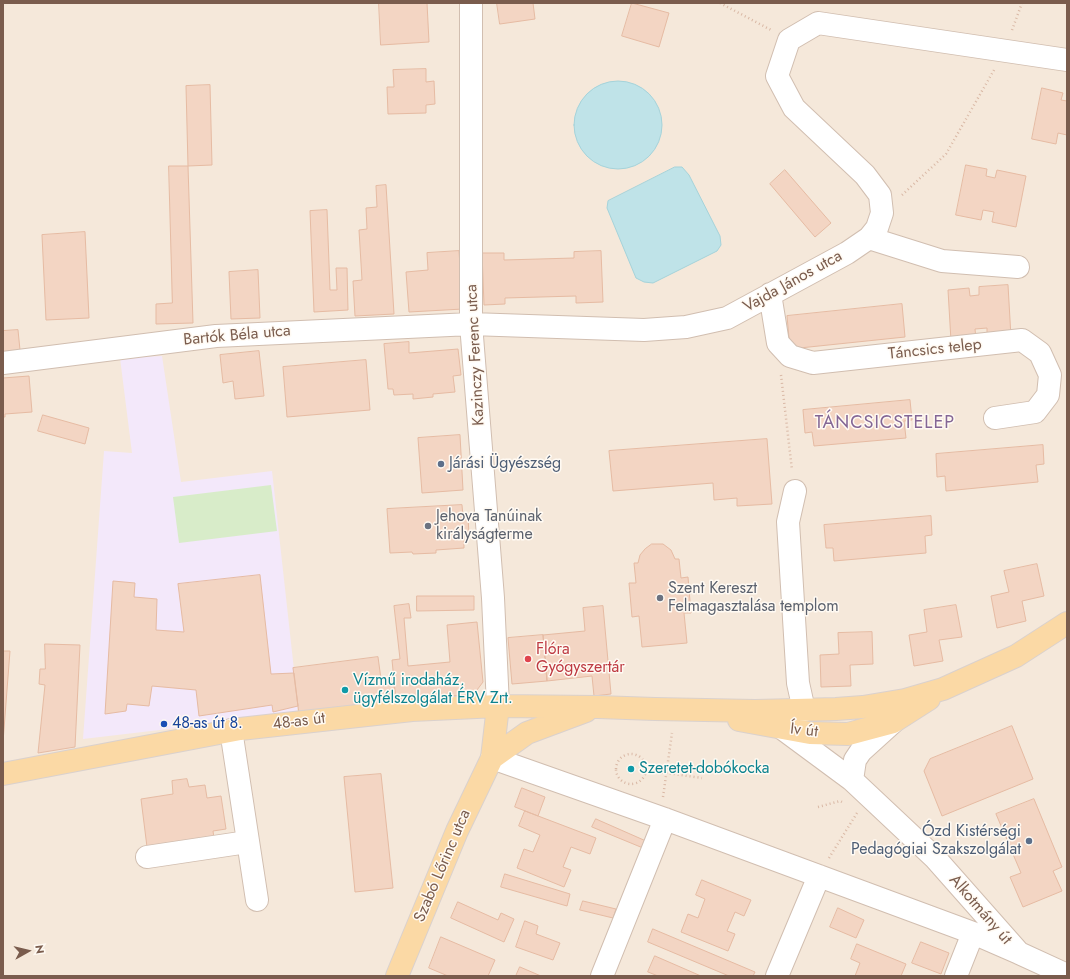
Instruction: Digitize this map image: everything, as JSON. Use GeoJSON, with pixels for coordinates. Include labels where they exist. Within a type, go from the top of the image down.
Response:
{"type":"FeatureCollection","features":[{"type":"Feature","properties":{"kind":"main road","name":"Ív út"},"geometry":{"type":"LineString","coordinates":[[654,709],[730,719],[783,729],[811,742],[893,722],[943,690],[1016,656],[1067,623]]}},
{"type":"Feature","properties":{"kind":"main road","name":"Ív út"},"geometry":{"type":"LineString","coordinates":[[598,706],[654,709],[814,710],[857,707],[898,701],[943,690]]}},
{"type":"Feature","properties":{"kind":"main road","name":"48-as út"},"geometry":{"type":"LineString","coordinates":[[3,774],[232,730],[412,710],[498,706],[598,706]]}},
{"type":"Feature","properties":{"kind":"main road","name":"Szabó Lőrinc utca"},"geometry":{"type":"LineString","coordinates":[[397,976],[457,831],[492,758],[498,706]]}},
{"type":"Feature","properties":{"kind":"main road","name":"Szabó Lőrinc utca"},"geometry":{"type":"LineString","coordinates":[[492,758],[527,733],[598,706]]}},
{"type":"Feature","properties":{"kind":"street","name":"Kazinczy Ferenc utca"},"geometry":{"type":"LineString","coordinates":[[471,3],[471,324],[493,598],[498,706]]}},
{"type":"Feature","properties":{"kind":"street"},"geometry":{"type":"LineString","coordinates":[[882,213],[880,195],[865,175],[794,108],[777,76],[789,40],[818,23],[1067,60]]}},
{"type":"Feature","properties":{"kind":"street","name":"Vajda János utca"},"geometry":{"type":"LineString","coordinates":[[471,324],[644,330],[686,326],[728,318],[847,253],[869,238],[877,228],[882,213]]}},
{"type":"Feature","properties":{"kind":"street"},"geometry":{"type":"LineString","coordinates":[[869,238],[942,261],[1018,267]]}},
{"type":"Feature","properties":{"kind":"street"},"geometry":{"type":"LineString","coordinates":[[770,294],[778,343]]}},
{"type":"Feature","properties":{"kind":"street","name":"Bartók Béla utca"},"geometry":{"type":"LineString","coordinates":[[3,363],[216,336],[471,324]]}},
{"type":"Feature","properties":{"kind":"street","name":"Táncsics telep"},"geometry":{"type":"LineString","coordinates":[[778,343],[790,356],[813,363],[1022,340],[1040,353],[1050,375],[1048,395],[1034,412],[995,418]]}},
{"type":"Feature","properties":{"kind":"street"},"geometry":{"type":"LineString","coordinates":[[795,491],[788,522],[798,683],[814,710],[814,732],[811,742]]}},
{"type":"Feature","properties":{"kind":"street"},"geometry":{"type":"LineString","coordinates":[[857,799],[855,760],[861,751],[893,722]]}},
{"type":"Feature","properties":{"kind":"street"},"geometry":{"type":"LineString","coordinates":[[232,730],[257,900]]}},
{"type":"Feature","properties":{"kind":"street","name":"Alkotmány út"},"geometry":{"type":"LineString","coordinates":[[811,742],[857,799],[935,858],[1019,953],[1067,975]]}},
{"type":"Feature","properties":{"kind":"street"},"geometry":{"type":"LineString","coordinates":[[492,758],[663,818],[973,933],[1019,953]]}},
{"type":"Feature","properties":{"kind":"street"},"geometry":{"type":"LineString","coordinates":[[602,976],[663,818]]}},
{"type":"Feature","properties":{"kind":"street"},"geometry":{"type":"LineString","coordinates":[[146,857],[248,842]]}},
{"type":"Feature","properties":{"kind":"street"},"geometry":{"type":"LineString","coordinates":[[777,976],[819,876]]}},
{"type":"Feature","properties":{"kind":"street"},"geometry":{"type":"LineString","coordinates":[[956,976],[973,933]]}},
{"type":"Feature","properties":{"kind":"path"},"geometry":{"type":"LineString","coordinates":[[720,3],[789,40]]}},
{"type":"Feature","properties":{"kind":"path"},"geometry":{"type":"LineString","coordinates":[[882,213],[946,154],[1004,51],[1022,3]]}},
{"type":"Feature","properties":{"kind":"path"},"geometry":{"type":"LineString","coordinates":[[778,343],[795,491]]}},
{"type":"Feature","properties":{"kind":"path"},"geometry":{"type":"LineString","coordinates":[[663,818],[666,773],[672,733]]}},
{"type":"Feature","properties":{"kind":"path"},"geometry":{"type":"LineString","coordinates":[[630,754],[640,756],[646,770],[643,779],[634,784],[630,784],[621,780],[616,772],[616,767],[620,758],[630,754]]}},
{"type":"Feature","properties":{"kind":"path"},"geometry":{"type":"LineString","coordinates":[[646,770],[702,778]]}},
{"type":"Feature","properties":{"kind":"path"},"geometry":{"type":"LineString","coordinates":[[819,876],[857,799]]}},
{"type":"Feature","properties":{"kind":"path"},"geometry":{"type":"LineString","coordinates":[[818,807],[840,801],[846,805]]}},
{"type":"Feature","properties":{"kind":"shaded area"},"geometry":{"type":"Polygon","coordinates":[[[3,3],[1067,3],[1067,976],[3,976],[3,3]]]}},
{"type":"Feature","properties":{"kind":"shaded area"},"geometry":{"type":"Polygon","coordinates":[[[162,356],[181,482],[272,471],[298,706],[296,714],[83,739],[104,451],[132,453],[120,358],[162,356]]]}},
{"type":"Feature","properties":{"kind":"green space"},"geometry":{"type":"Polygon","coordinates":[[[271,485],[277,531],[179,543],[173,497],[271,485]]]}},
{"type":"Feature","properties":{"kind":"water"},"geometry":{"type":"Polygon","coordinates":[[[618,81],[635,85],[649,94],[658,108],[662,125],[658,142],[649,156],[635,165],[618,169],[601,165],[587,156],[578,142],[574,125],[578,108],[587,94],[601,85],[618,81]]]}},
{"type":"Feature","properties":{"kind":"water"},"geometry":{"type":"Polygon","coordinates":[[[675,167],[682,167],[689,175],[720,236],[721,245],[717,251],[653,283],[644,282],[636,278],[607,208],[608,201],[675,167]]]}},
{"type":"Feature","properties":{"kind":"building"},"geometry":{"type":"Polygon","coordinates":[[[379,3],[427,3],[429,42],[381,45],[379,3]]]}},
{"type":"Feature","properties":{"kind":"building"},"geometry":{"type":"Polygon","coordinates":[[[497,3],[533,3],[535,19],[500,24],[497,3]]]}},
{"type":"Feature","properties":{"kind":"building"},"geometry":{"type":"Polygon","coordinates":[[[632,3],[669,13],[659,47],[622,36],[632,3]]]}},
{"type":"Feature","properties":{"kind":"building"},"geometry":{"type":"Polygon","coordinates":[[[426,69],[426,82],[434,81],[435,104],[426,105],[426,113],[388,114],[387,87],[394,87],[393,70],[426,69]]]}},
{"type":"Feature","properties":{"kind":"building"},"geometry":{"type":"Polygon","coordinates":[[[210,85],[212,165],[188,166],[186,86],[210,85]]]}},
{"type":"Feature","properties":{"kind":"building"},"geometry":{"type":"Polygon","coordinates":[[[1042,88],[1063,93],[1061,100],[1067,101],[1067,135],[1058,133],[1056,144],[1032,139],[1042,88]]]}},
{"type":"Feature","properties":{"kind":"building"},"geometry":{"type":"Polygon","coordinates":[[[966,165],[987,169],[986,176],[995,178],[997,170],[1026,176],[1016,227],[992,222],[994,212],[983,210],[981,220],[956,215],[966,165]]]}},
{"type":"Feature","properties":{"kind":"building"},"geometry":{"type":"Polygon","coordinates":[[[169,166],[188,166],[193,323],[156,324],[156,304],[172,303],[169,166]]]}},
{"type":"Feature","properties":{"kind":"building"},"geometry":{"type":"Polygon","coordinates":[[[785,170],[831,223],[815,237],[770,184],[785,170]]]}},
{"type":"Feature","properties":{"kind":"building"},"geometry":{"type":"Polygon","coordinates":[[[386,185],[394,314],[355,316],[353,281],[362,280],[359,230],[367,229],[366,208],[377,207],[376,186],[386,185]]]}},
{"type":"Feature","properties":{"kind":"building"},"geometry":{"type":"Polygon","coordinates":[[[327,210],[330,290],[337,290],[336,268],[347,268],[348,310],[314,312],[310,211],[327,210]]]}},
{"type":"Feature","properties":{"kind":"building"},"geometry":{"type":"Polygon","coordinates":[[[85,232],[89,318],[46,320],[42,235],[85,232]]]}},
{"type":"Feature","properties":{"kind":"building"},"geometry":{"type":"Polygon","coordinates":[[[459,251],[463,309],[409,312],[406,272],[428,270],[427,253],[459,251]]]}},
{"type":"Feature","properties":{"kind":"building"},"geometry":{"type":"Polygon","coordinates":[[[601,251],[603,302],[576,303],[576,296],[505,298],[505,304],[484,305],[482,253],[504,253],[504,260],[574,258],[574,252],[601,251]]]}},
{"type":"Feature","properties":{"kind":"building"},"geometry":{"type":"Polygon","coordinates":[[[258,270],[260,318],[231,319],[229,272],[258,270]]]}},
{"type":"Feature","properties":{"kind":"building"},"geometry":{"type":"Polygon","coordinates":[[[1008,285],[1011,337],[987,338],[987,328],[975,329],[976,339],[951,341],[948,290],[969,288],[970,296],[979,295],[979,287],[1008,285]]]}},
{"type":"Feature","properties":{"kind":"building"},"geometry":{"type":"Polygon","coordinates":[[[902,304],[905,337],[790,349],[787,316],[902,304]]]}},
{"type":"Feature","properties":{"kind":"building"},"geometry":{"type":"Polygon","coordinates":[[[18,330],[20,350],[3,352],[3,331],[18,330]]]}},
{"type":"Feature","properties":{"kind":"building"},"geometry":{"type":"Polygon","coordinates":[[[409,342],[409,353],[458,349],[461,375],[453,376],[455,392],[433,394],[433,397],[413,399],[413,394],[394,395],[393,389],[388,389],[384,344],[409,342]]]}},
{"type":"Feature","properties":{"kind":"building"},"geometry":{"type":"Polygon","coordinates":[[[259,351],[264,396],[235,399],[233,381],[223,383],[220,355],[259,351]]]}},
{"type":"Feature","properties":{"kind":"building"},"geometry":{"type":"Polygon","coordinates":[[[366,360],[370,410],[287,417],[283,367],[366,360]]]}},
{"type":"Feature","properties":{"kind":"building"},"geometry":{"type":"Polygon","coordinates":[[[29,376],[32,412],[5,414],[5,417],[3,417],[3,378],[29,376]]]}},
{"type":"Feature","properties":{"kind":"building"},"geometry":{"type":"Polygon","coordinates":[[[910,400],[912,420],[904,421],[906,438],[814,446],[812,432],[805,433],[803,410],[910,400]]]}},
{"type":"Feature","properties":{"kind":"building"},"geometry":{"type":"Polygon","coordinates":[[[43,415],[89,428],[85,444],[38,431],[43,415]]]}},
{"type":"Feature","properties":{"kind":"building","name":"Járási Ügyészség"},"geometry":{"type":"Polygon","coordinates":[[[460,435],[463,490],[422,493],[418,438],[460,435]]]}},
{"type":"Feature","properties":{"kind":"building"},"geometry":{"type":"Polygon","coordinates":[[[767,439],[772,504],[737,506],[737,498],[714,500],[713,483],[613,491],[609,451],[767,439]]]}},
{"type":"Feature","properties":{"kind":"building"},"geometry":{"type":"Polygon","coordinates":[[[1043,445],[1044,464],[1036,465],[1038,482],[946,491],[945,476],[937,477],[936,454],[1043,445]]]}},
{"type":"Feature","properties":{"kind":"building","name":"Jehova Tanúinak királyságterme"},"geometry":{"type":"Polygon","coordinates":[[[462,505],[463,516],[468,516],[469,535],[464,536],[464,548],[436,550],[436,553],[390,553],[387,509],[462,505]]]}},
{"type":"Feature","properties":{"kind":"building"},"geometry":{"type":"Polygon","coordinates":[[[931,516],[932,535],[925,536],[926,553],[834,561],[833,548],[826,548],[824,525],[931,516]]]}},
{"type":"Feature","properties":{"kind":"building","name":"Szent Kereszt Felmagasztalása templom"},"geometry":{"type":"Polygon","coordinates":[[[652,544],[663,544],[671,550],[675,559],[679,559],[681,578],[688,577],[691,613],[684,613],[687,643],[642,647],[639,616],[632,617],[629,583],[636,583],[634,563],[638,563],[640,555],[652,544]]]}},
{"type":"Feature","properties":{"kind":"building"},"geometry":{"type":"Polygon","coordinates":[[[1037,564],[1044,596],[1022,601],[1026,621],[997,628],[991,596],[1009,592],[1004,571],[1037,564]]]}},
{"type":"Feature","properties":{"kind":"building"},"geometry":{"type":"Polygon","coordinates":[[[260,575],[271,674],[294,673],[298,706],[273,712],[272,705],[199,716],[196,690],[152,686],[149,706],[127,704],[126,711],[105,714],[113,581],[135,583],[134,597],[157,599],[156,630],[184,632],[178,584],[260,575]]]}},
{"type":"Feature","properties":{"kind":"building"},"geometry":{"type":"Polygon","coordinates":[[[417,596],[474,596],[474,610],[417,611],[417,596]]]}},
{"type":"Feature","properties":{"kind":"building"},"geometry":{"type":"Polygon","coordinates":[[[409,604],[411,618],[404,618],[408,666],[450,662],[447,625],[477,622],[483,682],[474,694],[396,701],[392,660],[400,659],[394,606],[409,604]]]}},
{"type":"Feature","properties":{"kind":"building"},"geometry":{"type":"Polygon","coordinates":[[[956,605],[962,637],[939,640],[943,661],[914,666],[909,635],[927,632],[924,610],[956,605]]]}},
{"type":"Feature","properties":{"kind":"building"},"geometry":{"type":"Polygon","coordinates":[[[603,606],[611,694],[594,696],[592,676],[547,681],[543,635],[585,631],[583,608],[603,606]]]}},
{"type":"Feature","properties":{"kind":"building"},"geometry":{"type":"Polygon","coordinates":[[[872,632],[873,664],[850,665],[851,686],[821,687],[820,655],[839,654],[838,633],[872,632]]]}},
{"type":"Feature","properties":{"kind":"building","name":"Flóra Gyógyszertár"},"geometry":{"type":"Polygon","coordinates":[[[543,635],[547,681],[512,684],[508,638],[543,635]]]}},
{"type":"Feature","properties":{"kind":"building"},"geometry":{"type":"Polygon","coordinates":[[[45,644],[80,645],[75,747],[38,753],[45,685],[39,684],[40,669],[45,669],[45,644]]]}},
{"type":"Feature","properties":{"kind":"building"},"geometry":{"type":"Polygon","coordinates":[[[3,651],[10,651],[3,742],[3,651]]]}},
{"type":"Feature","properties":{"kind":"building","name":"Vízmű irodaház, ügyfélszolgálat ÉRV Zrt."},"geometry":{"type":"Polygon","coordinates":[[[378,657],[381,679],[393,678],[396,701],[299,714],[293,668],[378,657]]]}},
{"type":"Feature","properties":{"kind":"building"},"geometry":{"type":"Polygon","coordinates":[[[1012,726],[1033,779],[942,816],[924,771],[930,759],[1012,726]]]}},
{"type":"Feature","properties":{"kind":"building"},"geometry":{"type":"Polygon","coordinates":[[[381,774],[393,888],[355,892],[344,777],[381,774]]]}},
{"type":"Feature","properties":{"kind":"building"},"geometry":{"type":"Polygon","coordinates":[[[187,779],[189,787],[205,785],[207,798],[221,796],[226,829],[213,831],[214,838],[147,847],[141,799],[173,794],[172,781],[187,779]]]}},
{"type":"Feature","properties":{"kind":"building"},"geometry":{"type":"Polygon","coordinates":[[[522,788],[545,797],[538,816],[515,807],[522,788]]]}},
{"type":"Feature","properties":{"kind":"building","name":"Ózd Kistérségi Pedagógiai Szakszolgálat"},"geometry":{"type":"Polygon","coordinates":[[[1034,799],[1062,867],[1053,871],[1062,891],[1023,907],[1010,877],[1021,873],[996,814],[1034,799]]]}},
{"type":"Feature","properties":{"kind":"building"},"geometry":{"type":"Polygon","coordinates":[[[525,811],[596,838],[590,854],[571,847],[563,867],[571,870],[564,887],[517,868],[524,849],[533,852],[540,835],[519,826],[525,811]]]}},
{"type":"Feature","properties":{"kind":"building"},"geometry":{"type":"Polygon","coordinates":[[[596,819],[646,841],[643,848],[592,827],[596,819]]]}},
{"type":"Feature","properties":{"kind":"building"},"geometry":{"type":"Polygon","coordinates":[[[505,874],[570,894],[567,906],[501,887],[505,874]]]}},
{"type":"Feature","properties":{"kind":"building"},"geometry":{"type":"Polygon","coordinates":[[[702,880],[751,900],[744,916],[735,912],[727,931],[735,934],[728,951],[681,932],[688,914],[698,918],[705,899],[696,895],[702,880]]]}},
{"type":"Feature","properties":{"kind":"building"},"geometry":{"type":"Polygon","coordinates":[[[583,901],[616,909],[613,918],[580,910],[583,901]]]}},
{"type":"Feature","properties":{"kind":"building"},"geometry":{"type":"Polygon","coordinates":[[[458,902],[498,920],[501,913],[514,919],[504,942],[451,918],[458,902]]]}},
{"type":"Feature","properties":{"kind":"building"},"geometry":{"type":"Polygon","coordinates":[[[838,908],[864,920],[856,938],[830,927],[838,908]]]}},
{"type":"Feature","properties":{"kind":"building"},"geometry":{"type":"Polygon","coordinates":[[[525,921],[538,926],[536,934],[560,943],[553,960],[516,947],[525,921]]]}},
{"type":"Feature","properties":{"kind":"building"},"geometry":{"type":"Polygon","coordinates":[[[653,929],[755,972],[753,976],[729,976],[648,942],[653,929]]]}},
{"type":"Feature","properties":{"kind":"building"},"geometry":{"type":"Polygon","coordinates":[[[441,937],[495,960],[488,976],[448,976],[429,968],[441,937]]]}},
{"type":"Feature","properties":{"kind":"building"},"geometry":{"type":"Polygon","coordinates":[[[921,942],[949,953],[941,974],[912,963],[921,942]]]}},
{"type":"Feature","properties":{"kind":"building"},"geometry":{"type":"Polygon","coordinates":[[[857,944],[906,964],[901,976],[855,976],[860,963],[851,959],[857,944]]]}},
{"type":"Feature","properties":{"kind":"building"},"geometry":{"type":"Polygon","coordinates":[[[655,956],[701,976],[658,976],[648,972],[655,956]]]}},
{"type":"Feature","properties":{"kind":"building"},"geometry":{"type":"Polygon","coordinates":[[[520,967],[541,976],[516,976],[520,967]]]}},
{"type":"Feature","properties":{"kind":"place","name":"Járási Ügyészség"},"geometry":{"type":"Point","coordinates":[441,464]}},
{"type":"Feature","properties":{"kind":"place","name":"Jehova Tanúinak királyságterme"},"geometry":{"type":"Point","coordinates":[428,526]}},
{"type":"Feature","properties":{"kind":"place","name":"Szent Kereszt Felmagasztalása templom"},"geometry":{"type":"Point","coordinates":[660,598]}},
{"type":"Feature","properties":{"kind":"place","name":"Flóra Gyógyszertár"},"geometry":{"type":"Point","coordinates":[528,659]}},
{"type":"Feature","properties":{"kind":"place","name":"Vízmű irodaház, ügyfélszolgálat ÉRV Zrt."},"geometry":{"type":"Point","coordinates":[345,690]}},
{"type":"Feature","properties":{"kind":"place","name":"48-as út 8."},"geometry":{"type":"Point","coordinates":[164,724]}},
{"type":"Feature","properties":{"kind":"place","name":"Szeretet-dobókocka"},"geometry":{"type":"Point","coordinates":[631,769]}},
{"type":"Feature","properties":{"kind":"place","name":"Ózd Kistérségi Pedagógiai Szakszolgálat"},"geometry":{"type":"Point","coordinates":[1029,841]}},
{"type":"Feature","properties":{"kind":"district","name":"TÁNCSICSTELEP"},"geometry":{"type":"Point","coordinates":[885,424]}}]}
